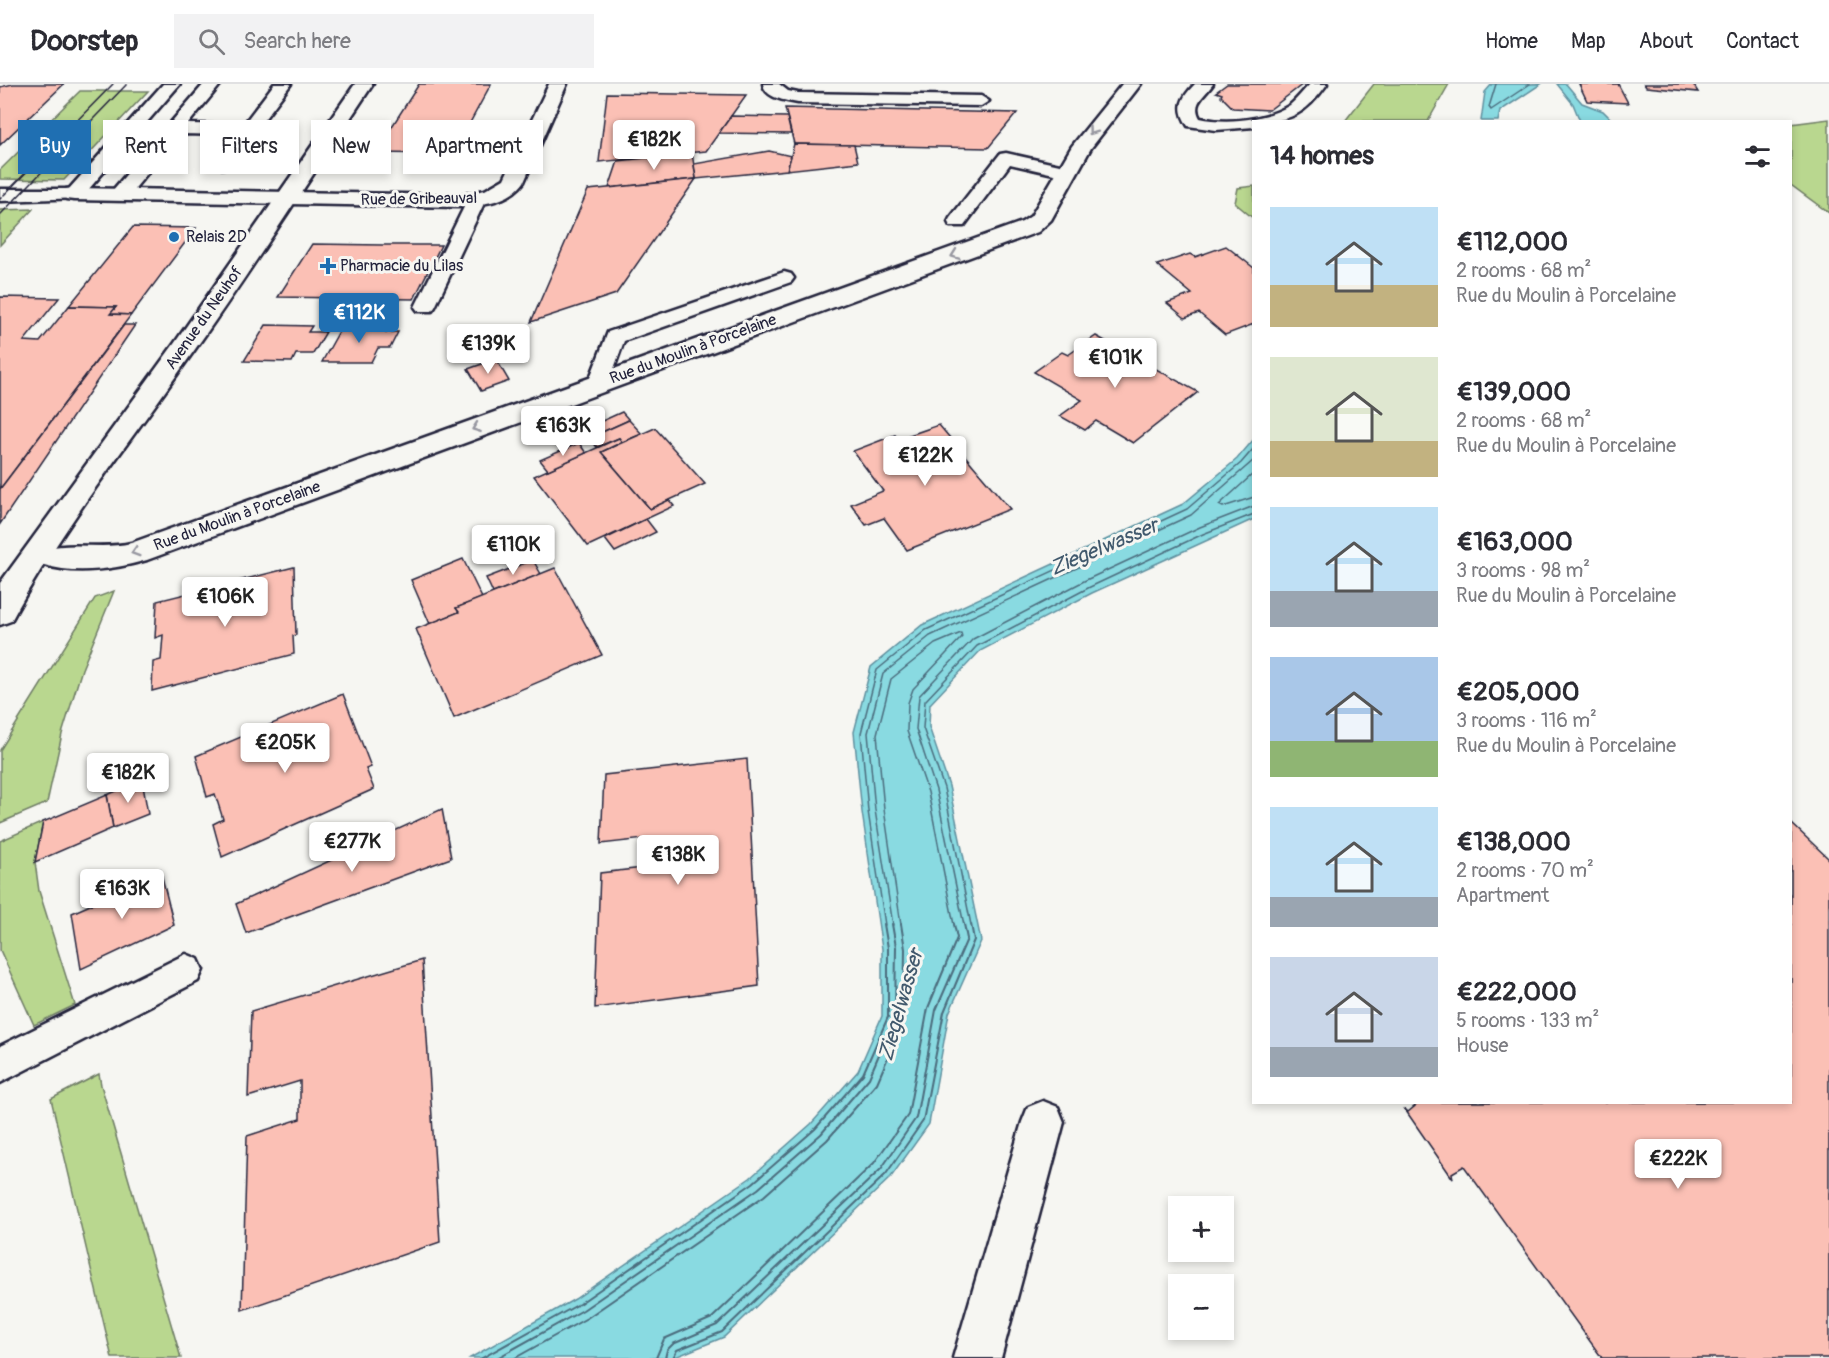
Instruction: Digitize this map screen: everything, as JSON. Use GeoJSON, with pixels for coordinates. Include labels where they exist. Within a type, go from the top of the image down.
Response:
{"type":"FeatureCollection","features":[{"type":"Feature","properties":{"kind":"street","name":"Avenue du Neuhof"},"geometry":{"type":"LineString","coordinates":[[0,614],[5,600],[47,537],[183,349],[364,84]]}},
{"type":"Feature","properties":{"kind":"street","name":"Rue de Gribeauval"},"geometry":{"type":"LineString","coordinates":[[74,194],[284,199],[477,199],[504,190],[513,182],[558,84]]}},
{"type":"Feature","properties":{"kind":"street","name":"Rue du Moulin à Porcelaine"},"geometry":{"type":"LineString","coordinates":[[54,557],[114,558],[137,552],[1030,227],[1040,220],[1094,128],[1128,85]]}},
{"type":"Feature","properties":{"kind":"street","name":"Avenue du Neuhof"},"geometry":{"type":"LineString","coordinates":[[0,634],[30,600],[102,460]]}},
{"type":"Feature","properties":{"kind":"street"},"geometry":{"type":"LineString","coordinates":[[977,1358],[1043,1122]]}},
{"type":"Feature","properties":{"kind":"lane"},"geometry":{"type":"LineString","coordinates":[[0,195],[74,194],[172,84]]}},
{"type":"Feature","properties":{"kind":"lane"},"geometry":{"type":"LineString","coordinates":[[181,120],[213,84]]}},
{"type":"Feature","properties":{"kind":"lane"},"geometry":{"type":"LineString","coordinates":[[256,120],[283,84]]}},
{"type":"Feature","properties":{"kind":"lane"},"geometry":{"type":"LineString","coordinates":[[771,84],[772,88],[783,95],[798,98],[981,101]]}},
{"type":"Feature","properties":{"kind":"lane"},"geometry":{"type":"LineString","coordinates":[[1205,84],[1187,104],[1187,111],[1194,122],[1216,127],[1252,120]]}},
{"type":"Feature","properties":{"kind":"lane"},"geometry":{"type":"LineString","coordinates":[[1254,120],[1282,115],[1295,109],[1319,84]]}},
{"type":"Feature","properties":{"kind":"lane"},"geometry":{"type":"LineString","coordinates":[[957,222],[1006,158],[1067,172]]}},
{"type":"Feature","properties":{"kind":"lane"},"geometry":{"type":"LineString","coordinates":[[119,195],[136,174]]}},
{"type":"Feature","properties":{"kind":"lane"},"geometry":{"type":"LineString","coordinates":[[425,306],[477,199]]}},
{"type":"Feature","properties":{"kind":"lane"},"geometry":{"type":"LineString","coordinates":[[599,383],[615,337],[784,278]]}},
{"type":"Feature","properties":{"kind":"lane"},"geometry":{"type":"LineString","coordinates":[[0,1065],[186,970]]}},
{"type":"Feature","properties":{"kind":"green space"},"geometry":{"type":"Polygon","coordinates":[[[1374,84],[1449,84],[1429,120],[1346,120],[1374,84]]]}},
{"type":"Feature","properties":{"kind":"green space"},"geometry":{"type":"Polygon","coordinates":[[[80,91],[148,91],[121,120],[103,120],[103,139],[91,151],[91,120],[51,120],[80,91]]]}},
{"type":"Feature","properties":{"kind":"green space"},"geometry":{"type":"Polygon","coordinates":[[[1829,119],[1829,213],[1792,186],[1792,124],[1829,119]]]}},
{"type":"Feature","properties":{"kind":"green space"},"geometry":{"type":"Polygon","coordinates":[[[18,152],[18,174],[70,174],[64,180],[0,179],[0,170],[18,152]]]}},
{"type":"Feature","properties":{"kind":"green space"},"geometry":{"type":"Polygon","coordinates":[[[1252,186],[1252,217],[1235,203],[1238,188],[1252,186]]]}},
{"type":"Feature","properties":{"kind":"green space"},"geometry":{"type":"Polygon","coordinates":[[[33,209],[0,245],[0,210],[33,209]]]}},
{"type":"Feature","properties":{"kind":"green space"},"geometry":{"type":"Polygon","coordinates":[[[114,591],[82,669],[62,734],[47,803],[0,823],[0,750],[95,598],[114,591]]]}},
{"type":"Feature","properties":{"kind":"green space"},"geometry":{"type":"Polygon","coordinates":[[[43,822],[35,862],[39,891],[75,1005],[34,1025],[0,950],[0,841],[43,822]]]}},
{"type":"Feature","properties":{"kind":"green space"},"geometry":{"type":"Polygon","coordinates":[[[99,1074],[181,1358],[112,1358],[51,1099],[99,1074]]]}},
{"type":"Feature","properties":{"kind":"water"},"geometry":{"type":"Polygon","coordinates":[[[1492,84],[1541,84],[1500,111],[1498,120],[1481,120],[1485,92],[1492,84]]]}},
{"type":"Feature","properties":{"kind":"water"},"geometry":{"type":"Polygon","coordinates":[[[1557,84],[1566,84],[1582,103],[1603,111],[1612,120],[1580,120],[1573,104],[1557,84]]]}},
{"type":"Feature","properties":{"kind":"water","name":"Ziegelwasser"},"geometry":{"type":"Polygon","coordinates":[[[1252,441],[1252,520],[1092,593],[980,651],[930,704],[929,727],[949,786],[981,941],[949,1013],[929,1124],[891,1177],[724,1337],[673,1358],[470,1358],[575,1299],[750,1178],[811,1124],[858,1071],[882,1016],[882,949],[862,812],[854,732],[871,667],[922,625],[1183,504],[1237,459],[1252,441]]]}},
{"type":"Feature","properties":{"kind":"building"},"geometry":{"type":"Polygon","coordinates":[[[13,84],[64,84],[26,120],[18,120],[18,128],[0,145],[0,87],[13,84]]]}},
{"type":"Feature","properties":{"kind":"building"},"geometry":{"type":"Polygon","coordinates":[[[419,84],[491,84],[471,120],[403,120],[403,153],[391,153],[391,128],[419,84]]]}},
{"type":"Feature","properties":{"kind":"building"},"geometry":{"type":"Polygon","coordinates":[[[1227,84],[1303,84],[1269,110],[1233,108],[1221,96],[1222,94],[1216,92],[1227,84]]]}},
{"type":"Feature","properties":{"kind":"building"},"geometry":{"type":"Polygon","coordinates":[[[1579,84],[1618,84],[1628,103],[1587,101],[1579,84]]]}},
{"type":"Feature","properties":{"kind":"building"},"geometry":{"type":"Polygon","coordinates":[[[1644,84],[1693,84],[1698,92],[1646,87],[1644,84]]]}},
{"type":"Feature","properties":{"kind":"building"},"geometry":{"type":"Polygon","coordinates":[[[607,93],[746,95],[706,151],[599,162],[607,93]]]}},
{"type":"Feature","properties":{"kind":"building"},"geometry":{"type":"Polygon","coordinates":[[[785,108],[1017,113],[988,148],[794,144],[785,108]]]}},
{"type":"Feature","properties":{"kind":"building"},"geometry":{"type":"Polygon","coordinates":[[[731,116],[787,117],[791,134],[719,133],[731,116]]]}},
{"type":"Feature","properties":{"kind":"building"},"geometry":{"type":"Polygon","coordinates":[[[794,144],[854,145],[858,162],[787,170],[794,144]]]}},
{"type":"Feature","properties":{"kind":"building"},"geometry":{"type":"Polygon","coordinates":[[[769,151],[791,156],[787,170],[696,179],[694,164],[769,151]]]}},
{"type":"Feature","properties":{"kind":"building"},"geometry":{"type":"Polygon","coordinates":[[[692,153],[696,179],[609,188],[618,161],[692,153]]]}},
{"type":"Feature","properties":{"kind":"building"},"geometry":{"type":"Polygon","coordinates":[[[696,179],[616,294],[531,322],[588,190],[696,179]]]}},
{"type":"Feature","properties":{"kind":"building"},"geometry":{"type":"Polygon","coordinates":[[[133,227],[196,228],[131,315],[110,314],[116,307],[69,306],[133,227]]]}},
{"type":"Feature","properties":{"kind":"building"},"geometry":{"type":"Polygon","coordinates":[[[312,244],[441,245],[414,299],[278,297],[312,244]]]}},
{"type":"Feature","properties":{"kind":"building"},"geometry":{"type":"Polygon","coordinates":[[[1226,246],[1252,266],[1252,325],[1225,335],[1199,313],[1185,318],[1167,303],[1192,294],[1157,265],[1190,254],[1195,257],[1226,246]]]}},
{"type":"Feature","properties":{"kind":"building"},"geometry":{"type":"Polygon","coordinates":[[[0,297],[59,298],[24,341],[40,342],[69,306],[116,307],[110,314],[131,315],[0,489],[0,297]]]}},
{"type":"Feature","properties":{"kind":"building"},"geometry":{"type":"Polygon","coordinates":[[[124,325],[135,325],[0,524],[0,489],[124,325]]]}},
{"type":"Feature","properties":{"kind":"building"},"geometry":{"type":"Polygon","coordinates":[[[266,325],[312,326],[308,332],[326,332],[313,354],[296,354],[292,362],[244,361],[266,325]]]}},
{"type":"Feature","properties":{"kind":"building"},"geometry":{"type":"Polygon","coordinates":[[[342,326],[389,326],[386,332],[398,332],[390,348],[378,348],[371,362],[322,362],[342,326]]]}},
{"type":"Feature","properties":{"kind":"building"},"geometry":{"type":"Polygon","coordinates":[[[1096,336],[1198,392],[1133,443],[1096,421],[1085,430],[1060,416],[1082,400],[1034,372],[1062,352],[1068,355],[1096,336]]]}},
{"type":"Feature","properties":{"kind":"building"},"geometry":{"type":"Polygon","coordinates":[[[496,359],[509,381],[481,391],[468,369],[496,359]]]}},
{"type":"Feature","properties":{"kind":"building"},"geometry":{"type":"Polygon","coordinates":[[[622,412],[629,420],[589,438],[582,430],[622,412]]]}},
{"type":"Feature","properties":{"kind":"building"},"geometry":{"type":"Polygon","coordinates":[[[629,420],[642,434],[622,442],[619,438],[597,447],[589,438],[629,420]]]}},
{"type":"Feature","properties":{"kind":"building"},"geometry":{"type":"Polygon","coordinates":[[[939,425],[1010,509],[907,550],[884,518],[866,525],[851,504],[883,491],[853,451],[895,435],[898,439],[939,425]]]}},
{"type":"Feature","properties":{"kind":"building"},"geometry":{"type":"Polygon","coordinates":[[[655,428],[705,484],[650,509],[601,452],[655,428]]]}},
{"type":"Feature","properties":{"kind":"building"},"geometry":{"type":"Polygon","coordinates":[[[619,438],[622,442],[601,452],[650,509],[669,500],[674,506],[588,546],[534,476],[619,438]]]}},
{"type":"Feature","properties":{"kind":"building"},"geometry":{"type":"Polygon","coordinates":[[[579,443],[586,453],[548,470],[540,460],[579,443]]]}},
{"type":"Feature","properties":{"kind":"building"},"geometry":{"type":"Polygon","coordinates":[[[646,519],[656,532],[615,552],[605,539],[646,519]]]}},
{"type":"Feature","properties":{"kind":"building"},"geometry":{"type":"Polygon","coordinates":[[[463,559],[482,598],[456,608],[459,612],[430,624],[411,580],[463,559]]]}},
{"type":"Feature","properties":{"kind":"building"},"geometry":{"type":"Polygon","coordinates":[[[533,560],[541,574],[493,593],[486,578],[533,560]]]}},
{"type":"Feature","properties":{"kind":"building"},"geometry":{"type":"Polygon","coordinates":[[[294,567],[296,635],[293,636],[294,654],[152,691],[153,662],[161,660],[163,635],[155,638],[157,601],[294,567]]]}},
{"type":"Feature","properties":{"kind":"building"},"geometry":{"type":"Polygon","coordinates":[[[555,568],[602,655],[454,718],[416,629],[459,612],[456,608],[555,568]]]}},
{"type":"Feature","properties":{"kind":"building"},"geometry":{"type":"Polygon","coordinates":[[[343,694],[371,767],[366,769],[374,789],[222,857],[213,824],[223,819],[215,794],[207,797],[196,756],[343,694]]]}},
{"type":"Feature","properties":{"kind":"building"},"geometry":{"type":"Polygon","coordinates":[[[747,759],[759,986],[595,1008],[600,873],[643,868],[644,839],[601,844],[604,775],[747,759]]]}},
{"type":"Feature","properties":{"kind":"building"},"geometry":{"type":"Polygon","coordinates":[[[142,780],[148,814],[113,828],[107,795],[142,780]]]}},
{"type":"Feature","properties":{"kind":"building"},"geometry":{"type":"Polygon","coordinates":[[[107,795],[113,828],[35,862],[43,822],[107,795]]]}},
{"type":"Feature","properties":{"kind":"building"},"geometry":{"type":"Polygon","coordinates":[[[442,809],[451,858],[246,933],[236,904],[442,809]]]}},
{"type":"Feature","properties":{"kind":"building"},"geometry":{"type":"Polygon","coordinates":[[[1792,824],[1829,859],[1829,1358],[1602,1358],[1464,1166],[1452,1173],[1453,1179],[1404,1108],[1408,1112],[1418,1104],[1792,1104],[1792,824]]]}},
{"type":"Feature","properties":{"kind":"building"},"geometry":{"type":"Polygon","coordinates":[[[160,869],[174,925],[81,969],[72,913],[138,884],[137,879],[160,869]]]}},
{"type":"Feature","properties":{"kind":"building"},"geometry":{"type":"Polygon","coordinates":[[[422,960],[440,1242],[242,1310],[247,1136],[300,1119],[300,1081],[248,1097],[251,1011],[422,960]]]}},
{"type":"Feature","properties":{"kind":"tram line"},"geometry":{"type":"LineString","coordinates":[[0,199],[113,84]]}},
{"type":"Feature","properties":{"kind":"tram line"},"geometry":{"type":"LineString","coordinates":[[0,215],[127,84]]}},
{"type":"Feature","properties":{"kind":"place","name":"Relais 2D"},"geometry":{"type":"Point","coordinates":[174,237]}},
{"type":"Feature","properties":{"kind":"place","name":"Pharmacie du Lilas"},"geometry":{"type":"Point","coordinates":[328,266]}}]}
